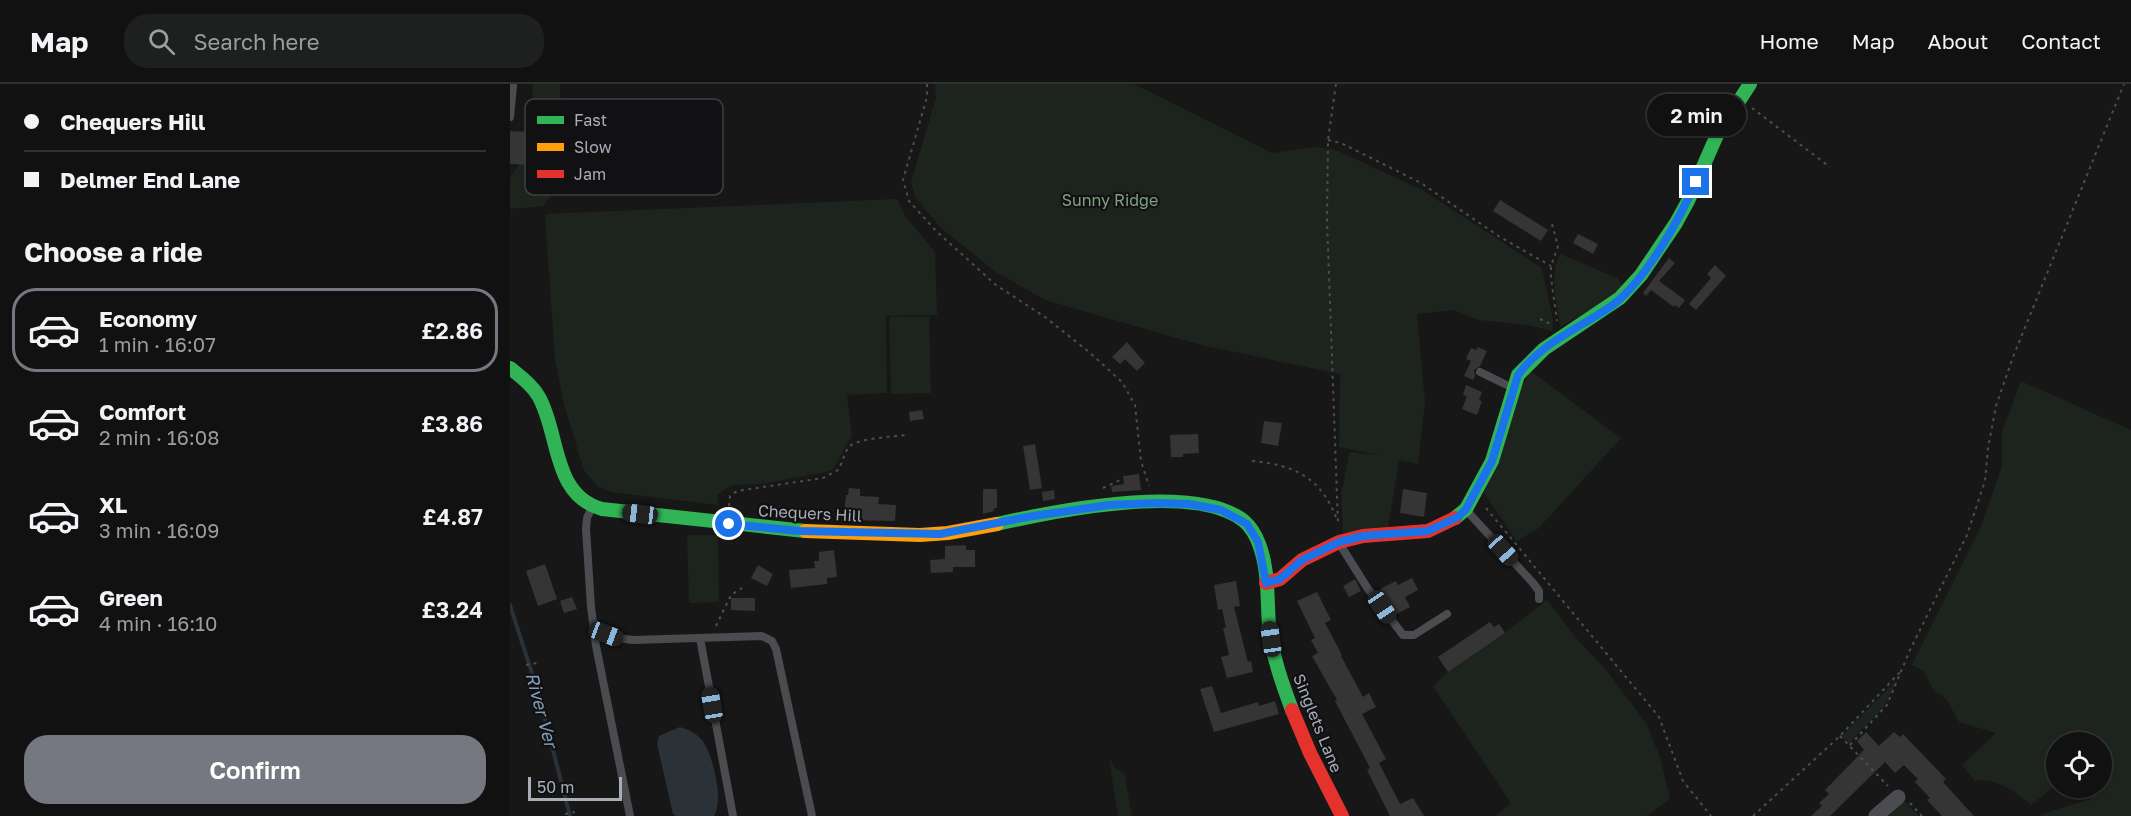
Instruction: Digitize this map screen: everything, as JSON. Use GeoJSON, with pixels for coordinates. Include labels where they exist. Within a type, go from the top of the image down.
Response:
{"type":"FeatureCollection","features":[{"type":"Feature","properties":{"kind":"street"},"geometry":{"type":"LineString","coordinates":[[1266,583],[1280,579],[1302,560],[1339,542],[1363,536],[1428,531],[1451,520],[1466,509],[1492,461],[1518,375],[1542,349],[1614,303],[1632,287],[1654,258],[1687,202],[1713,141],[1750,84]]}},
{"type":"Feature","properties":{"kind":"street"},"geometry":{"type":"LineString","coordinates":[[510,368],[519,373],[536,392],[549,422],[566,478],[579,498],[592,506]]}},
{"type":"Feature","properties":{"kind":"street","name":"Chequers Hill"},"geometry":{"type":"LineString","coordinates":[[592,506],[618,512],[800,531],[940,534],[1066,511],[1109,505],[1155,503]]}},
{"type":"Feature","properties":{"kind":"street","name":"Singlets Lane"},"geometry":{"type":"LineString","coordinates":[[1155,503],[1189,504],[1221,510],[1247,524],[1258,542],[1276,659],[1302,731],[1342,816]]}},
{"type":"Feature","properties":{"kind":"street"},"geometry":{"type":"LineString","coordinates":[[1879,815],[1898,797]]}},
{"type":"Feature","properties":{"kind":"lane"},"geometry":{"type":"LineString","coordinates":[[510,117],[513,86]]}},
{"type":"Feature","properties":{"kind":"lane"},"geometry":{"type":"LineString","coordinates":[[1480,372],[1513,388]]}},
{"type":"Feature","properties":{"kind":"lane"},"geometry":{"type":"LineString","coordinates":[[592,506],[587,518],[586,529],[594,629],[630,816]]}},
{"type":"Feature","properties":{"kind":"lane"},"geometry":{"type":"LineString","coordinates":[[1466,509],[1533,583],[1539,591],[1539,599]]}},
{"type":"Feature","properties":{"kind":"lane"},"geometry":{"type":"LineString","coordinates":[[1339,542],[1368,589],[1403,635],[1414,635],[1447,614]]}},
{"type":"Feature","properties":{"kind":"lane"},"geometry":{"type":"LineString","coordinates":[[594,629],[618,638],[633,640],[762,636],[772,641],[776,649],[812,816]]}},
{"type":"Feature","properties":{"kind":"lane"},"geometry":{"type":"LineString","coordinates":[[700,638],[733,816]]}},
{"type":"Feature","properties":{"kind":"path"},"geometry":{"type":"LineString","coordinates":[[927,84],[927,97],[903,180],[909,201],[936,231],[996,285],[1045,317],[1122,382],[1135,405],[1141,461],[1155,503]]}},
{"type":"Feature","properties":{"kind":"path"},"geometry":{"type":"LineString","coordinates":[[1252,461],[1274,463],[1317,484],[1332,507],[1338,523],[1328,232],[1328,140],[1336,84]]}},
{"type":"Feature","properties":{"kind":"path"},"geometry":{"type":"LineString","coordinates":[[1850,745],[1887,705],[1910,650],[1967,535],[1985,481],[1988,448],[1996,406],[2013,357],[2124,84]]}},
{"type":"Feature","properties":{"kind":"path"},"geometry":{"type":"LineString","coordinates":[[1740,99],[1830,168]]}},
{"type":"Feature","properties":{"kind":"path"},"geometry":{"type":"LineString","coordinates":[[1328,140],[1341,143],[1421,183],[1500,237],[1551,267]]}},
{"type":"Feature","properties":{"kind":"path"},"geometry":{"type":"LineString","coordinates":[[1552,224],[1558,246],[1551,267],[1551,278],[1559,338]]}},
{"type":"Feature","properties":{"kind":"path"},"geometry":{"type":"LineString","coordinates":[[729,524],[730,496],[737,490],[822,478],[838,470],[849,447],[853,444],[864,440],[905,435]]}},
{"type":"Feature","properties":{"kind":"path"},"geometry":{"type":"LineString","coordinates":[[1476,492],[1482,504],[1659,717],[1683,781],[1711,816]]}},
{"type":"Feature","properties":{"kind":"path"},"geometry":{"type":"LineString","coordinates":[[713,638],[728,600],[731,595],[742,588]]}},
{"type":"Feature","properties":{"kind":"path"},"geometry":{"type":"LineString","coordinates":[[526,665],[537,663]]}},
{"type":"Feature","properties":{"kind":"path"},"geometry":{"type":"LineString","coordinates":[[1753,816],[1840,736],[1902,669]]}},
{"type":"Feature","properties":{"kind":"path"},"geometry":{"type":"LineString","coordinates":[[1840,736],[1898,797]]}},
{"type":"Feature","properties":{"kind":"path"},"geometry":{"type":"LineString","coordinates":[[565,814],[575,812]]}},
{"type":"Feature","properties":{"kind":"green space"},"geometry":{"type":"Polygon","coordinates":[[[533,84],[560,84],[560,99],[532,99],[533,84]]]}},
{"type":"Feature","properties":{"kind":"green space","name":"Sunny Ridge"},"geometry":{"type":"Polygon","coordinates":[[[935,84],[1134,84],[1272,153],[1315,147],[1334,149],[1422,190],[1542,268],[1553,320],[1552,331],[1528,325],[1479,320],[1454,310],[1417,314],[1425,402],[1418,464],[1399,460],[1388,528],[1343,533],[1341,487],[1343,487],[1349,452],[1383,456],[1339,447],[1340,374],[1201,345],[1045,300],[996,272],[941,228],[915,197],[911,182],[936,98],[935,84]]]}},
{"type":"Feature","properties":{"kind":"green space"},"geometry":{"type":"Polygon","coordinates":[[[525,156],[525,195],[552,195],[543,206],[510,209],[510,177],[525,156]]]}},
{"type":"Feature","properties":{"kind":"green space"},"geometry":{"type":"Polygon","coordinates":[[[897,199],[906,217],[935,252],[937,315],[886,316],[887,393],[847,395],[852,436],[831,471],[760,484],[732,485],[717,495],[718,505],[611,492],[597,486],[584,470],[565,408],[555,360],[545,214],[897,199]]]}},
{"type":"Feature","properties":{"kind":"green space"},"geometry":{"type":"Polygon","coordinates":[[[1560,254],[1617,278],[1625,289],[1560,327],[1554,281],[1560,254]]]}},
{"type":"Feature","properties":{"kind":"green space"},"geometry":{"type":"Polygon","coordinates":[[[889,317],[929,317],[931,393],[891,394],[889,317]]]}},
{"type":"Feature","properties":{"kind":"green space"},"geometry":{"type":"Polygon","coordinates":[[[1531,371],[1621,438],[1539,528],[1517,541],[1484,493],[1520,388],[1531,371]]]}},
{"type":"Feature","properties":{"kind":"green space"},"geometry":{"type":"Polygon","coordinates":[[[2021,381],[2131,430],[2131,816],[2041,816],[2041,814],[2091,798],[2112,798],[2112,732],[2046,732],[2046,793],[2031,805],[1998,783],[1975,781],[1962,765],[1996,733],[1959,722],[1947,700],[1933,690],[1924,671],[1912,665],[1981,526],[2002,466],[2002,432],[2021,381]]]}},
{"type":"Feature","properties":{"kind":"green space"},"geometry":{"type":"Polygon","coordinates":[[[687,535],[718,535],[719,602],[689,603],[687,535]]]}},
{"type":"Feature","properties":{"kind":"green space"},"geometry":{"type":"Polygon","coordinates":[[[1547,600],[1578,640],[1607,671],[1646,723],[1660,757],[1670,799],[1647,816],[1495,816],[1511,803],[1433,686],[1448,672],[1505,633],[1547,600]]]}},
{"type":"Feature","properties":{"kind":"green space"},"geometry":{"type":"Polygon","coordinates":[[[1897,680],[1884,707],[1849,743],[1842,736],[1897,680]]]}},
{"type":"Feature","properties":{"kind":"green space"},"geometry":{"type":"Polygon","coordinates":[[[1109,758],[1116,769],[1124,772],[1132,816],[1118,816],[1109,758]]]}},
{"type":"Feature","properties":{"kind":"green space"},"geometry":{"type":"Polygon","coordinates":[[[1903,799],[1919,816],[1890,816],[1889,812],[1903,799]]]}},
{"type":"Feature","properties":{"kind":"shaded area"},"geometry":{"type":"Polygon","coordinates":[[[680,727],[699,737],[711,758],[718,790],[717,809],[714,816],[676,816],[673,814],[657,744],[659,736],[680,727]]]}},
{"type":"Feature","properties":{"kind":"building"},"geometry":{"type":"Polygon","coordinates":[[[510,131],[525,132],[525,165],[510,164],[510,131]]]}},
{"type":"Feature","properties":{"kind":"building"},"geometry":{"type":"Polygon","coordinates":[[[1500,200],[1548,230],[1541,241],[1493,211],[1500,200]]]}},
{"type":"Feature","properties":{"kind":"building"},"geometry":{"type":"Polygon","coordinates":[[[1578,234],[1598,244],[1593,254],[1573,243],[1578,234]]]}},
{"type":"Feature","properties":{"kind":"building"},"geometry":{"type":"Polygon","coordinates":[[[1669,258],[1675,263],[1659,281],[1685,300],[1679,308],[1675,305],[1674,307],[1651,290],[1646,296],[1643,293],[1669,258]]]}},
{"type":"Feature","properties":{"kind":"building"},"geometry":{"type":"Polygon","coordinates":[[[1715,265],[1726,276],[1696,310],[1689,304],[1711,278],[1707,274],[1715,265]]]}},
{"type":"Feature","properties":{"kind":"building"},"geometry":{"type":"Polygon","coordinates":[[[1127,342],[1145,363],[1137,371],[1125,359],[1120,364],[1112,357],[1127,342]]]}},
{"type":"Feature","properties":{"kind":"building"},"geometry":{"type":"Polygon","coordinates":[[[1478,347],[1487,351],[1480,366],[1474,370],[1473,380],[1464,376],[1471,361],[1466,359],[1471,348],[1476,350],[1478,347]]]}},
{"type":"Feature","properties":{"kind":"building"},"geometry":{"type":"Polygon","coordinates":[[[1466,385],[1482,392],[1479,400],[1482,401],[1477,415],[1462,409],[1467,396],[1463,395],[1466,385]]]}},
{"type":"Feature","properties":{"kind":"building"},"geometry":{"type":"Polygon","coordinates":[[[922,410],[924,419],[910,421],[909,412],[922,410]]]}},
{"type":"Feature","properties":{"kind":"building"},"geometry":{"type":"Polygon","coordinates":[[[1264,421],[1282,423],[1278,446],[1261,443],[1264,421]]]}},
{"type":"Feature","properties":{"kind":"building"},"geometry":{"type":"Polygon","coordinates":[[[1198,434],[1199,453],[1171,457],[1170,435],[1198,434]]]}},
{"type":"Feature","properties":{"kind":"building"},"geometry":{"type":"Polygon","coordinates":[[[1035,444],[1042,488],[1030,490],[1023,446],[1035,444]]]}},
{"type":"Feature","properties":{"kind":"building"},"geometry":{"type":"Polygon","coordinates":[[[1139,474],[1141,490],[1112,492],[1111,486],[1124,484],[1123,476],[1139,474]]]}},
{"type":"Feature","properties":{"kind":"building"},"geometry":{"type":"Polygon","coordinates":[[[849,488],[860,489],[860,496],[879,497],[878,504],[896,505],[895,521],[847,520],[847,515],[844,515],[849,488]]]}},
{"type":"Feature","properties":{"kind":"building"},"geometry":{"type":"Polygon","coordinates":[[[983,489],[997,489],[997,508],[983,514],[983,489]]]}},
{"type":"Feature","properties":{"kind":"building"},"geometry":{"type":"Polygon","coordinates":[[[1403,489],[1427,493],[1424,517],[1400,513],[1403,489]]]}},
{"type":"Feature","properties":{"kind":"building"},"geometry":{"type":"Polygon","coordinates":[[[1054,490],[1055,499],[1043,501],[1042,492],[1054,490]]]}},
{"type":"Feature","properties":{"kind":"building"},"geometry":{"type":"Polygon","coordinates":[[[966,545],[966,550],[975,550],[975,567],[953,567],[953,572],[931,573],[930,560],[945,559],[945,546],[966,545]]]}},
{"type":"Feature","properties":{"kind":"building"},"geometry":{"type":"Polygon","coordinates":[[[834,550],[837,577],[827,578],[827,584],[791,588],[789,570],[815,568],[814,561],[819,561],[819,552],[834,550]]]}},
{"type":"Feature","properties":{"kind":"building"},"geometry":{"type":"Polygon","coordinates":[[[545,564],[557,599],[538,606],[526,571],[545,564]]]}},
{"type":"Feature","properties":{"kind":"building"},"geometry":{"type":"Polygon","coordinates":[[[758,565],[773,574],[767,586],[751,578],[758,565]]]}},
{"type":"Feature","properties":{"kind":"building"},"geometry":{"type":"Polygon","coordinates":[[[1412,578],[1418,590],[1405,597],[1410,607],[1395,615],[1380,589],[1396,581],[1398,585],[1412,578]]]}},
{"type":"Feature","properties":{"kind":"building"},"geometry":{"type":"Polygon","coordinates":[[[1355,579],[1361,591],[1349,597],[1343,586],[1355,579]]]}},
{"type":"Feature","properties":{"kind":"building"},"geometry":{"type":"Polygon","coordinates":[[[1236,581],[1240,606],[1234,607],[1248,662],[1251,661],[1253,672],[1227,678],[1221,657],[1229,655],[1223,628],[1226,627],[1222,609],[1218,610],[1214,585],[1236,581]]]}},
{"type":"Feature","properties":{"kind":"building"},"geometry":{"type":"Polygon","coordinates":[[[1317,592],[1331,620],[1325,623],[1341,656],[1363,697],[1369,693],[1376,707],[1362,714],[1386,759],[1379,763],[1400,804],[1413,798],[1424,816],[1390,816],[1367,770],[1370,768],[1335,701],[1337,700],[1312,656],[1318,653],[1311,640],[1315,638],[1297,601],[1317,592]]]}},
{"type":"Feature","properties":{"kind":"building"},"geometry":{"type":"Polygon","coordinates":[[[572,597],[577,609],[564,613],[560,601],[572,597]]]}},
{"type":"Feature","properties":{"kind":"building"},"geometry":{"type":"Polygon","coordinates":[[[731,598],[755,598],[755,611],[731,610],[731,598]]]}},
{"type":"Feature","properties":{"kind":"building"},"geometry":{"type":"Polygon","coordinates":[[[1490,622],[1494,627],[1499,624],[1505,633],[1448,672],[1438,657],[1490,622]]]}},
{"type":"Feature","properties":{"kind":"building"},"geometry":{"type":"Polygon","coordinates":[[[1212,686],[1221,713],[1258,702],[1259,706],[1275,701],[1279,714],[1214,732],[1200,689],[1212,686]]]}},
{"type":"Feature","properties":{"kind":"building"},"geometry":{"type":"Polygon","coordinates":[[[1866,732],[1879,746],[1894,732],[1900,737],[1903,734],[1946,779],[1943,782],[1974,816],[1942,816],[1915,782],[1918,779],[1904,765],[1895,773],[1885,762],[1830,816],[1811,816],[1822,806],[1819,803],[1829,794],[1825,790],[1864,750],[1857,741],[1866,732]]]}},
{"type":"Feature","properties":{"kind":"waterway","name":"River Ver"},"geometry":{"type":"LineString","coordinates":[[510,605],[538,692],[570,816]]}},
{"type":"Feature","properties":{"kind":"traffic: fast"},"geometry":{"type":"LineString","coordinates":[[1455,518],[1466,509],[1492,461],[1518,375],[1544,349],[1620,298],[1641,275],[1676,223],[1717,135],[1750,84]]}},
{"type":"Feature","properties":{"kind":"traffic: fast"},"geometry":{"type":"LineString","coordinates":[[510,368],[530,385],[539,397],[546,412],[566,477],[574,491],[586,502],[602,509],[805,531]]}},
{"type":"Feature","properties":{"kind":"traffic: fast"},"geometry":{"type":"LineString","coordinates":[[997,524],[1088,507],[1160,501],[1193,503],[1222,509],[1244,521],[1255,535],[1262,554],[1266,574],[1272,648],[1292,710]]}},
{"type":"Feature","properties":{"kind":"traffic: slow"},"geometry":{"type":"LineString","coordinates":[[805,531],[920,535],[948,533],[997,524]]}},
{"type":"Feature","properties":{"kind":"traffic: jam"},"geometry":{"type":"LineString","coordinates":[[1266,583],[1280,579],[1302,560],[1339,542],[1363,536],[1428,531],[1455,518]]}},
{"type":"Feature","properties":{"kind":"traffic: jam"},"geometry":{"type":"LineString","coordinates":[[1292,710],[1310,753],[1342,816]]}},
{"type":"Feature","properties":{"kind":"route"},"geometry":{"type":"LineString","coordinates":[[729,524],[800,531],[920,535],[940,534],[1033,516],[1109,505],[1189,504],[1221,510],[1247,524],[1254,533],[1261,550],[1266,583],[1280,579],[1302,560],[1339,542],[1363,536],[1428,531],[1458,517],[1466,509],[1492,461],[1518,375],[1527,363],[1542,349],[1614,303],[1632,287],[1654,258],[1696,182]]}}]}
